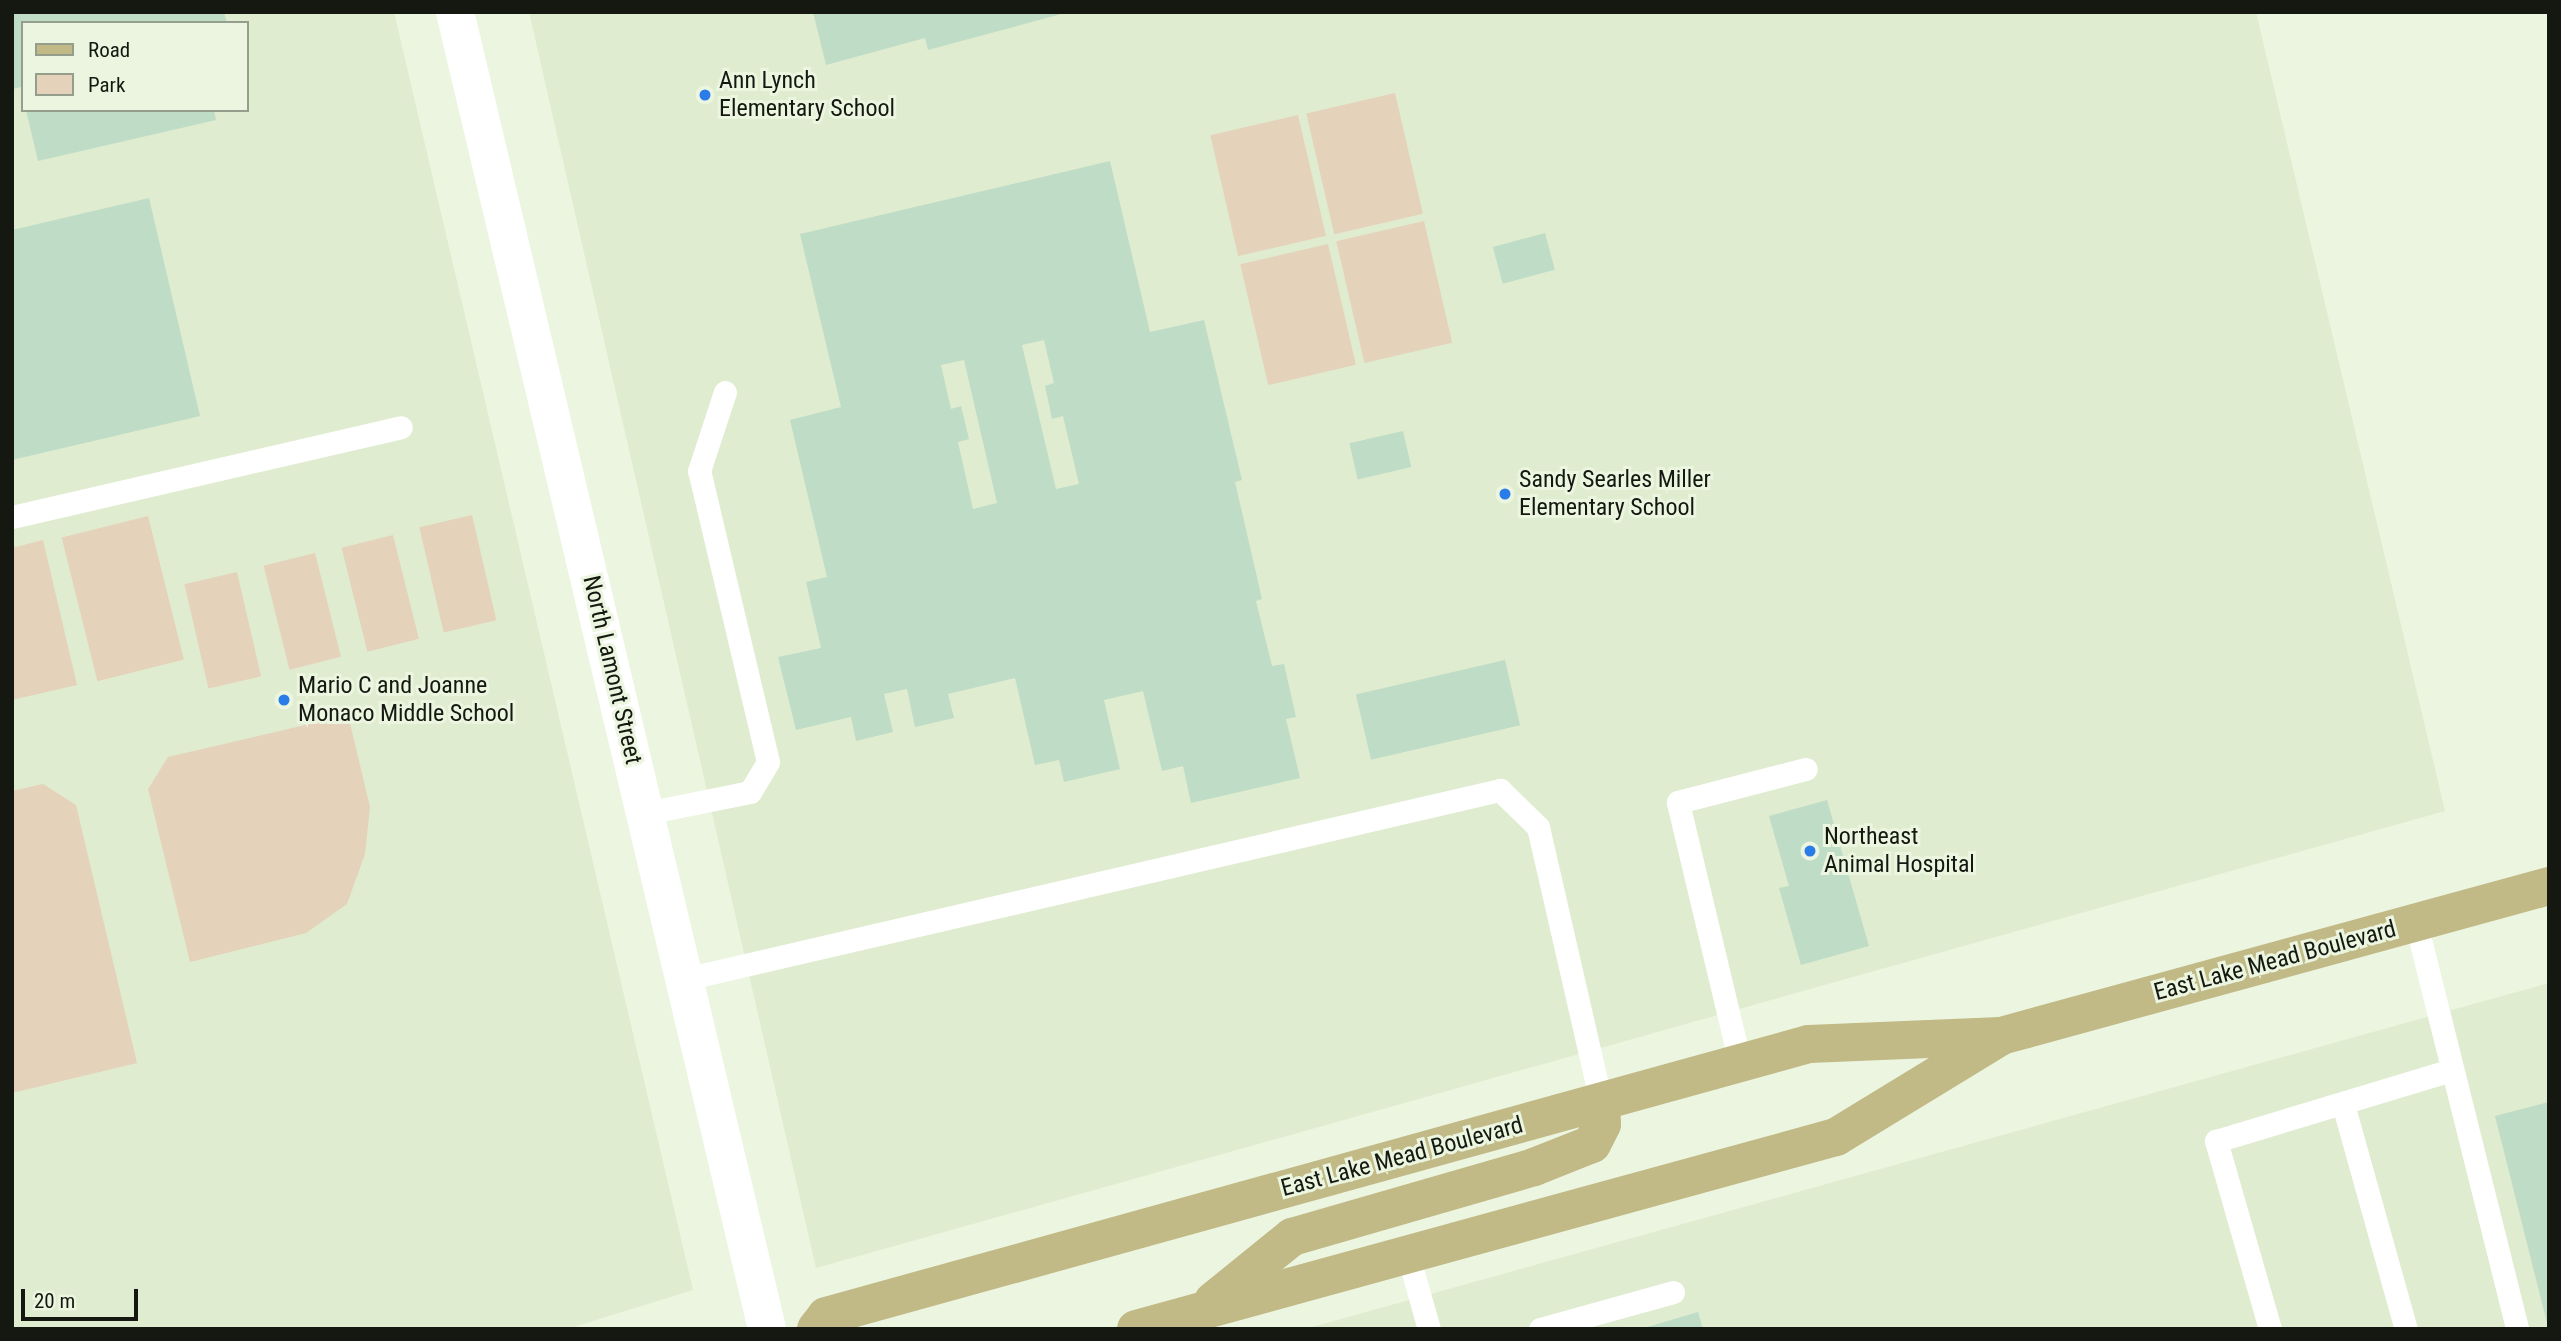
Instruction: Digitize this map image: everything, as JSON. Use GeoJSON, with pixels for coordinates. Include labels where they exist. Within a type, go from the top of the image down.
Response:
{"type":"FeatureCollection","features":[{"type":"Feature","properties":{"kind":"main road","name":"East Lake Mead Boulevard"},"geometry":{"type":"LineString","coordinates":[[816,1329],[826,1315],[1809,1044],[2001,1036],[2549,886]]}},
{"type":"Feature","properties":{"kind":"main road","name":"East Lake Mead Boulevard"},"geometry":{"type":"LineString","coordinates":[[1136,1329],[1836,1137],[2001,1036]]}},
{"type":"Feature","properties":{"kind":"main road"},"geometry":{"type":"LineString","coordinates":[[1200,1311],[1292,1237],[1534,1167],[1592,1144],[1602,1124],[1601,1102]]}},
{"type":"Feature","properties":{"kind":"street","name":"North Lamont Street"},"geometry":{"type":"LineString","coordinates":[[455,12],[766,1329]]}},
{"type":"Feature","properties":{"kind":"lane"},"geometry":{"type":"LineString","coordinates":[[646,813],[750,792],[768,762],[699,471],[725,391]]}},
{"type":"Feature","properties":{"kind":"lane"},"geometry":{"type":"LineString","coordinates":[[12,517],[401,427]]}},
{"type":"Feature","properties":{"kind":"lane"},"geometry":{"type":"LineString","coordinates":[[1740,1063],[1678,802],[1806,769]]}},
{"type":"Feature","properties":{"kind":"lane"},"geometry":{"type":"LineString","coordinates":[[685,979],[1500,790],[1538,827],[1601,1102]]}},
{"type":"Feature","properties":{"kind":"lane"},"geometry":{"type":"LineString","coordinates":[[2416,923],[2517,1329]]}},
{"type":"Feature","properties":{"kind":"lane"},"geometry":{"type":"LineString","coordinates":[[2270,1329],[2216,1141],[2451,1070]]}},
{"type":"Feature","properties":{"kind":"lane"},"geometry":{"type":"LineString","coordinates":[[2343,1104],[2406,1329]]}},
{"type":"Feature","properties":{"kind":"lane"},"geometry":{"type":"LineString","coordinates":[[1408,1255],[1429,1329]]}},
{"type":"Feature","properties":{"kind":"lane"},"geometry":{"type":"LineString","coordinates":[[1540,1329],[1673,1292]]}},
{"type":"Feature","properties":{"kind":"shaded area","name":"Mario C and Joanne Monaco Middle School"},"geometry":{"type":"Polygon","coordinates":[[[12,12],[394,12],[693,1290],[567,1329],[12,1329],[12,12]]]}},
{"type":"Feature","properties":{"kind":"shaded area","name":"Sandy Searles Miller Elementary School"},"geometry":{"type":"Polygon","coordinates":[[[529,12],[2256,12],[2445,811],[816,1268],[529,12]]]}},
{"type":"Feature","properties":{"kind":"shaded area"},"geometry":{"type":"Polygon","coordinates":[[[2549,983],[2549,1329],[1305,1329],[2549,983]]]}},
{"type":"Feature","properties":{"kind":"green space"},"geometry":{"type":"Polygon","coordinates":[[[1395,93],[1423,214],[1334,234],[1306,113],[1395,93]]]}},
{"type":"Feature","properties":{"kind":"green space"},"geometry":{"type":"Polygon","coordinates":[[[1298,115],[1326,236],[1238,256],[1210,135],[1298,115]]]}},
{"type":"Feature","properties":{"kind":"green space"},"geometry":{"type":"Polygon","coordinates":[[[1424,221],[1452,343],[1364,363],[1336,241],[1424,221]]]}},
{"type":"Feature","properties":{"kind":"green space"},"geometry":{"type":"Polygon","coordinates":[[[1328,244],[1356,365],[1268,385],[1240,264],[1328,244]]]}},
{"type":"Feature","properties":{"kind":"green space"},"geometry":{"type":"Polygon","coordinates":[[[472,515],[496,620],[444,632],[419,527],[472,515]]]}},
{"type":"Feature","properties":{"kind":"green space"},"geometry":{"type":"Polygon","coordinates":[[[148,516],[184,660],[97,681],[62,538],[148,516]]]}},
{"type":"Feature","properties":{"kind":"green space"},"geometry":{"type":"Polygon","coordinates":[[[393,535],[419,639],[367,652],[342,548],[393,535]]]}},
{"type":"Feature","properties":{"kind":"green space"},"geometry":{"type":"Polygon","coordinates":[[[43,540],[77,685],[12,700],[12,548],[43,540]]]}},
{"type":"Feature","properties":{"kind":"green space"},"geometry":{"type":"Polygon","coordinates":[[[315,553],[341,657],[289,670],[264,566],[315,553]]]}},
{"type":"Feature","properties":{"kind":"green space"},"geometry":{"type":"Polygon","coordinates":[[[237,572],[261,676],[208,688],[184,584],[237,572]]]}},
{"type":"Feature","properties":{"kind":"green space"},"geometry":{"type":"Polygon","coordinates":[[[348,715],[370,807],[365,854],[347,904],[306,933],[190,962],[148,789],[168,757],[348,715]]]}},
{"type":"Feature","properties":{"kind":"green space"},"geometry":{"type":"Polygon","coordinates":[[[43,784],[76,805],[137,1063],[12,1093],[12,791],[43,784]]]}},
{"type":"Feature","properties":{"kind":"building"},"geometry":{"type":"Polygon","coordinates":[[[12,12],[224,12],[226,21],[21,21],[21,87],[12,89],[12,12]]]}},
{"type":"Feature","properties":{"kind":"building"},"geometry":{"type":"Polygon","coordinates":[[[813,12],[1065,13],[928,50],[925,38],[826,65],[813,12]]]}},
{"type":"Feature","properties":{"kind":"building"},"geometry":{"type":"Polygon","coordinates":[[[26,112],[214,112],[216,120],[38,161],[26,112]]]}},
{"type":"Feature","properties":{"kind":"building"},"geometry":{"type":"Polygon","coordinates":[[[1110,161],[1150,332],[1204,320],[1242,480],[1235,482],[1262,599],[1256,601],[1272,666],[1284,664],[1296,717],[1286,719],[1300,778],[1191,803],[1183,766],[1162,771],[1143,691],[1104,700],[1120,769],[1064,782],[1059,760],[1035,765],[1015,678],[948,694],[954,718],[915,727],[907,689],[884,694],[893,732],[856,741],[851,717],[796,730],[778,657],[821,648],[806,582],[827,577],[790,420],[841,407],[800,234],[1110,161]],[[1044,340],[1022,345],[1056,489],[1079,484],[1063,416],[1052,419],[1045,386],[1054,383],[1044,340]],[[964,360],[941,365],[951,409],[961,406],[969,439],[958,442],[973,509],[997,503],[964,360]]]}},
{"type":"Feature","properties":{"kind":"building"},"geometry":{"type":"Polygon","coordinates":[[[149,198],[200,416],[12,460],[12,230],[149,198]]]}},
{"type":"Feature","properties":{"kind":"building"},"geometry":{"type":"Polygon","coordinates":[[[1545,233],[1555,270],[1503,284],[1493,247],[1545,233]]]}},
{"type":"Feature","properties":{"kind":"building"},"geometry":{"type":"Polygon","coordinates":[[[1403,431],[1411,467],[1358,479],[1349,443],[1403,431]]]}},
{"type":"Feature","properties":{"kind":"building"},"geometry":{"type":"Polygon","coordinates":[[[1505,660],[1520,725],[1371,760],[1356,694],[1505,660]]]}},
{"type":"Feature","properties":{"kind":"building","name":"Northeast Animal Hospital"},"geometry":{"type":"Polygon","coordinates":[[[1827,800],[1869,946],[1801,965],[1779,888],[1789,886],[1769,816],[1827,800]]]}},
{"type":"Feature","properties":{"kind":"building"},"geometry":{"type":"Polygon","coordinates":[[[2549,1102],[2549,1327],[2548,1327],[2495,1116],[2549,1102]]]}},
{"type":"Feature","properties":{"kind":"building"},"geometry":{"type":"Polygon","coordinates":[[[1698,1312],[1703,1329],[1644,1329],[1644,1328],[1698,1312]]]}},
{"type":"Feature","properties":{"kind":"place","name":"Ann Lynch Elementary School"},"geometry":{"type":"Point","coordinates":[705,95]}},
{"type":"Feature","properties":{"kind":"place","name":"Sandy Searles Miller Elementary School"},"geometry":{"type":"Point","coordinates":[1505,494]}},
{"type":"Feature","properties":{"kind":"place","name":"Mario C and Joanne Monaco Middle School"},"geometry":{"type":"Point","coordinates":[284,700]}},
{"type":"Feature","properties":{"kind":"place","name":"Northeast Animal Hospital"},"geometry":{"type":"Point","coordinates":[1810,851]}}]}
